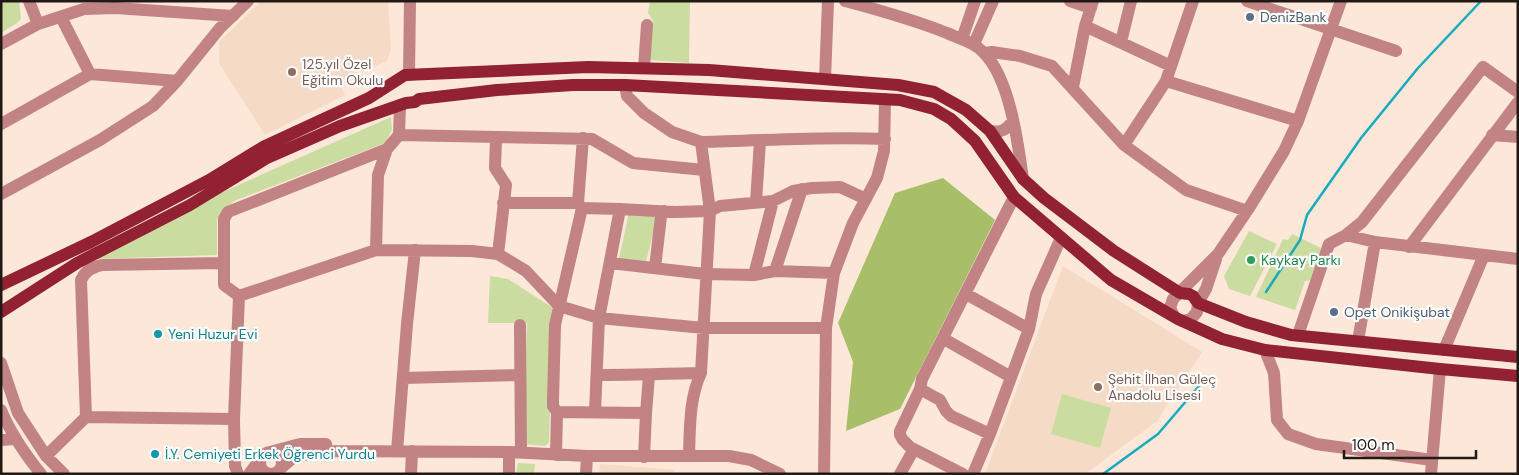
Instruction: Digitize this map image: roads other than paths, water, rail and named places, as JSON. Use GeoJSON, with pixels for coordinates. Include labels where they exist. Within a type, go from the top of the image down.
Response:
{"type":"FeatureCollection","features":[{"type":"Feature","properties":{"kind":"main road"},"geometry":{"type":"LineString","coordinates":[[1,285],[91,242],[209,180],[263,147],[369,98],[401,77],[518,69],[588,67],[709,70],[898,85],[934,92],[966,110],[990,131],[1023,179],[1044,198],[1114,251],[1180,293],[1193,296],[1198,303],[1246,322],[1298,335],[1518,357]]}},
{"type":"Feature","properties":{"kind":"main road"},"geometry":{"type":"LineString","coordinates":[[411,75],[420,81],[422,85],[419,99]]}},
{"type":"Feature","properties":{"kind":"main road"},"geometry":{"type":"LineString","coordinates":[[397,80],[395,94],[402,104]]}},
{"type":"Feature","properties":{"kind":"main road"},"geometry":{"type":"LineString","coordinates":[[4,311],[77,263],[190,205],[267,158],[340,126],[402,104],[415,102],[419,99],[497,90],[625,85],[900,100],[934,109],[951,119],[975,141],[1014,197],[1111,280],[1178,319],[1222,339],[1266,350],[1518,376]]}},
{"type":"Feature","properties":{"kind":"street"},"geometry":{"type":"LineString","coordinates":[[29,1],[38,24]]}},
{"type":"Feature","properties":{"kind":"street"},"geometry":{"type":"LineString","coordinates":[[1,194],[100,140],[152,106],[177,81],[220,28],[248,1]]}},
{"type":"Feature","properties":{"kind":"street"},"geometry":{"type":"LineString","coordinates":[[410,1],[411,75]]}},
{"type":"Feature","properties":{"kind":"street"},"geometry":{"type":"LineString","coordinates":[[825,79],[828,1]]}},
{"type":"Feature","properties":{"kind":"street"},"geometry":{"type":"LineString","coordinates":[[845,1],[877,5],[968,41],[985,53],[999,74],[1017,132],[1023,179]]}},
{"type":"Feature","properties":{"kind":"street"},"geometry":{"type":"LineString","coordinates":[[968,41],[975,1]]}},
{"type":"Feature","properties":{"kind":"street"},"geometry":{"type":"LineString","coordinates":[[968,41],[993,1]]}},
{"type":"Feature","properties":{"kind":"street"},"geometry":{"type":"LineString","coordinates":[[1070,1],[1092,5],[1085,26],[1073,87]]}},
{"type":"Feature","properties":{"kind":"street"},"geometry":{"type":"LineString","coordinates":[[1122,42],[1131,1]]}},
{"type":"Feature","properties":{"kind":"street"},"geometry":{"type":"LineString","coordinates":[[1124,145],[1166,81],[1194,1]]}},
{"type":"Feature","properties":{"kind":"street"},"geometry":{"type":"LineString","coordinates":[[1247,1],[1396,51]]}},
{"type":"Feature","properties":{"kind":"street"},"geometry":{"type":"LineString","coordinates":[[1218,254],[1206,289],[1198,303],[1195,316],[1187,321],[1178,319],[1170,308],[1170,303],[1218,254],[1284,151],[1298,121],[1342,1]]}},
{"type":"Feature","properties":{"kind":"street"},"geometry":{"type":"LineString","coordinates":[[1,44],[38,24],[84,9],[115,8],[233,16]]}},
{"type":"Feature","properties":{"kind":"street"},"geometry":{"type":"LineString","coordinates":[[212,15],[220,28]]}},
{"type":"Feature","properties":{"kind":"street"},"geometry":{"type":"LineString","coordinates":[[61,17],[90,74]]}},
{"type":"Feature","properties":{"kind":"street"},"geometry":{"type":"LineString","coordinates":[[644,68],[647,25]]}},
{"type":"Feature","properties":{"kind":"street"},"geometry":{"type":"LineString","coordinates":[[1085,26],[1171,66]]}},
{"type":"Feature","properties":{"kind":"street"},"geometry":{"type":"LineString","coordinates":[[985,53],[992,52],[1020,56],[1052,66],[1124,145],[1186,190],[1247,211]]}},
{"type":"Feature","properties":{"kind":"street"},"geometry":{"type":"LineString","coordinates":[[1298,335],[1329,244],[1346,235],[1362,222],[1483,66],[1518,92]]}},
{"type":"Feature","properties":{"kind":"street"},"geometry":{"type":"LineString","coordinates":[[1,124],[90,74],[177,81]]}},
{"type":"Feature","properties":{"kind":"street"},"geometry":{"type":"LineString","coordinates":[[1166,81],[1298,121]]}},
{"type":"Feature","properties":{"kind":"street"},"geometry":{"type":"LineString","coordinates":[[625,85],[627,96],[644,113],[672,132],[701,142],[843,137],[885,139]]}},
{"type":"Feature","properties":{"kind":"street"},"geometry":{"type":"LineString","coordinates":[[824,474],[826,328],[834,272],[853,223],[877,178],[884,151],[885,99]]}},
{"type":"Feature","properties":{"kind":"street"},"geometry":{"type":"LineString","coordinates":[[1409,247],[1518,102]]}},
{"type":"Feature","properties":{"kind":"street"},"geometry":{"type":"LineString","coordinates":[[376,250],[378,175],[387,149],[398,136],[402,104]]}},
{"type":"Feature","properties":{"kind":"street"},"geometry":{"type":"LineString","coordinates":[[990,131],[1004,131],[1013,121]]}},
{"type":"Feature","properties":{"kind":"street"},"geometry":{"type":"LineString","coordinates":[[1492,135],[1518,137]]}},
{"type":"Feature","properties":{"kind":"street"},"geometry":{"type":"LineString","coordinates":[[398,136],[583,138],[592,139],[633,163],[704,170]]}},
{"type":"Feature","properties":{"kind":"street"},"geometry":{"type":"LineString","coordinates":[[496,137],[495,168],[506,185],[498,254]]}},
{"type":"Feature","properties":{"kind":"street"},"geometry":{"type":"LineString","coordinates":[[556,455],[557,412],[553,406],[555,325],[580,205],[583,138]]}},
{"type":"Feature","properties":{"kind":"street"},"geometry":{"type":"LineString","coordinates":[[756,202],[760,141]]}},
{"type":"Feature","properties":{"kind":"street"},"geometry":{"type":"LineString","coordinates":[[689,456],[694,397],[696,384],[701,373],[710,211],[701,142]]}},
{"type":"Feature","properties":{"kind":"street"},"geometry":{"type":"LineString","coordinates":[[239,296],[224,285],[222,263],[224,218],[228,212],[387,149]]}},
{"type":"Feature","properties":{"kind":"street"},"geometry":{"type":"LineString","coordinates":[[503,202],[675,212],[710,211],[720,206],[773,201],[793,191],[840,187],[866,199]]}},
{"type":"Feature","properties":{"kind":"street"},"geometry":{"type":"LineString","coordinates":[[776,271],[802,190]]}},
{"type":"Feature","properties":{"kind":"street"},"geometry":{"type":"LineString","coordinates":[[963,474],[914,449],[903,440],[900,431],[920,389],[922,379],[1014,197]]}},
{"type":"Feature","properties":{"kind":"street"},"geometry":{"type":"LineString","coordinates":[[754,275],[773,201]]}},
{"type":"Feature","properties":{"kind":"street"},"geometry":{"type":"LineString","coordinates":[[595,412],[599,318],[620,209]]}},
{"type":"Feature","properties":{"kind":"street"},"geometry":{"type":"LineString","coordinates":[[655,268],[661,216],[664,211]]}},
{"type":"Feature","properties":{"kind":"street"},"geometry":{"type":"LineString","coordinates":[[1346,235],[1409,247],[1518,259]]}},
{"type":"Feature","properties":{"kind":"street"},"geometry":{"type":"LineString","coordinates":[[973,474],[1029,329],[1036,294],[1062,238]]}},
{"type":"Feature","properties":{"kind":"street"},"geometry":{"type":"LineString","coordinates":[[1358,341],[1375,242]]}},
{"type":"Feature","properties":{"kind":"street"},"geometry":{"type":"LineString","coordinates":[[239,296],[376,250],[472,251],[498,254],[526,271],[559,306],[599,318],[704,328],[826,328]]}},
{"type":"Feature","properties":{"kind":"street"},"geometry":{"type":"LineString","coordinates":[[397,451],[415,250]]}},
{"type":"Feature","properties":{"kind":"street"},"geometry":{"type":"LineString","coordinates":[[1444,350],[1484,255]]}},
{"type":"Feature","properties":{"kind":"street"},"geometry":{"type":"LineString","coordinates":[[86,417],[81,280],[85,273],[92,268],[102,265],[222,263]]}},
{"type":"Feature","properties":{"kind":"street"},"geometry":{"type":"LineString","coordinates":[[610,263],[705,274],[754,275],[776,271],[834,272]]}},
{"type":"Feature","properties":{"kind":"street"},"geometry":{"type":"LineString","coordinates":[[966,294],[1029,329]]}},
{"type":"Feature","properties":{"kind":"street"},"geometry":{"type":"LineString","coordinates":[[238,474],[235,466],[234,419],[239,296]]}},
{"type":"Feature","properties":{"kind":"street"},"geometry":{"type":"LineString","coordinates":[[509,474],[515,453],[520,375],[520,325]]}},
{"type":"Feature","properties":{"kind":"street"},"geometry":{"type":"LineString","coordinates":[[944,338],[1011,377]]}},
{"type":"Feature","properties":{"kind":"street"},"geometry":{"type":"LineString","coordinates":[[1266,350],[1274,374],[1277,420],[1288,434],[1316,444],[1432,460]]}},
{"type":"Feature","properties":{"kind":"street"},"geometry":{"type":"LineString","coordinates":[[1,363],[18,413],[46,456],[64,474]]}},
{"type":"Feature","properties":{"kind":"street"},"geometry":{"type":"LineString","coordinates":[[1431,474],[1440,369]]}},
{"type":"Feature","properties":{"kind":"street"},"geometry":{"type":"LineString","coordinates":[[597,375],[649,376],[701,373]]}},
{"type":"Feature","properties":{"kind":"street"},"geometry":{"type":"LineString","coordinates":[[403,378],[520,375]]}},
{"type":"Feature","properties":{"kind":"street"},"geometry":{"type":"LineString","coordinates":[[644,456],[649,376]]}},
{"type":"Feature","properties":{"kind":"street"},"geometry":{"type":"LineString","coordinates":[[920,389],[940,400],[951,416],[990,434]]}},
{"type":"Feature","properties":{"kind":"street"},"geometry":{"type":"LineString","coordinates":[[1,410],[14,440],[41,474]]}},
{"type":"Feature","properties":{"kind":"street"},"geometry":{"type":"LineString","coordinates":[[557,412],[646,413]]}},
{"type":"Feature","properties":{"kind":"street"},"geometry":{"type":"LineString","coordinates":[[46,456],[86,417],[234,419]]}},
{"type":"Feature","properties":{"kind":"street"},"geometry":{"type":"LineString","coordinates":[[1,440],[14,440]]}},
{"type":"Feature","properties":{"kind":"street"},"geometry":{"type":"LineString","coordinates":[[249,474],[266,455],[300,444],[353,445],[383,451]]}},
{"type":"Feature","properties":{"kind":"street"},"geometry":{"type":"LineString","coordinates":[[900,474],[914,449]]}},
{"type":"Feature","properties":{"kind":"street"},"geometry":{"type":"LineString","coordinates":[[266,455],[262,468],[268,473],[276,472],[294,457],[323,451],[412,451],[587,456],[742,457],[780,474]]}},
{"type":"Feature","properties":{"kind":"street"},"geometry":{"type":"LineString","coordinates":[[410,474],[412,451]]}},
{"type":"Feature","properties":{"kind":"street"},"geometry":{"type":"LineString","coordinates":[[266,455],[280,455],[282,462],[276,472]]}},
{"type":"Feature","properties":{"kind":"street"},"geometry":{"type":"LineString","coordinates":[[586,474],[587,456]]}},
{"type":"Feature","properties":{"kind":"waterway"},"geometry":{"type":"LineString","coordinates":[[1266,292],[1300,240],[1307,215],[1361,138],[1418,68],[1481,1]]}},
{"type":"Feature","properties":{"kind":"waterway"},"geometry":{"type":"LineString","coordinates":[[1103,474],[1158,434],[1205,379]]}},
{"type":"Feature","properties":{"kind":"place","name":"DenizBank"},"geometry":{"type":"Point","coordinates":[1250,17]}},
{"type":"Feature","properties":{"kind":"place","name":"125.yıl Özel Eğitim Okulu"},"geometry":{"type":"Point","coordinates":[292,72]}},
{"type":"Feature","properties":{"kind":"place","name":"Kaykay Parkı"},"geometry":{"type":"Point","coordinates":[1251,260]}},
{"type":"Feature","properties":{"kind":"place","name":"Opet Onikişubat"},"geometry":{"type":"Point","coordinates":[1334,312]}},
{"type":"Feature","properties":{"kind":"place","name":"Yeni Huzur Evi"},"geometry":{"type":"Point","coordinates":[158,334]}},
{"type":"Feature","properties":{"kind":"place","name":"Şehit İlhan Güleç Anadolu Lisesi"},"geometry":{"type":"Point","coordinates":[1098,387]}},
{"type":"Feature","properties":{"kind":"place","name":"İ.Y. Cemiyeti Erkek Öğrenci Yurdu"},"geometry":{"type":"Point","coordinates":[155,454]}}]}
